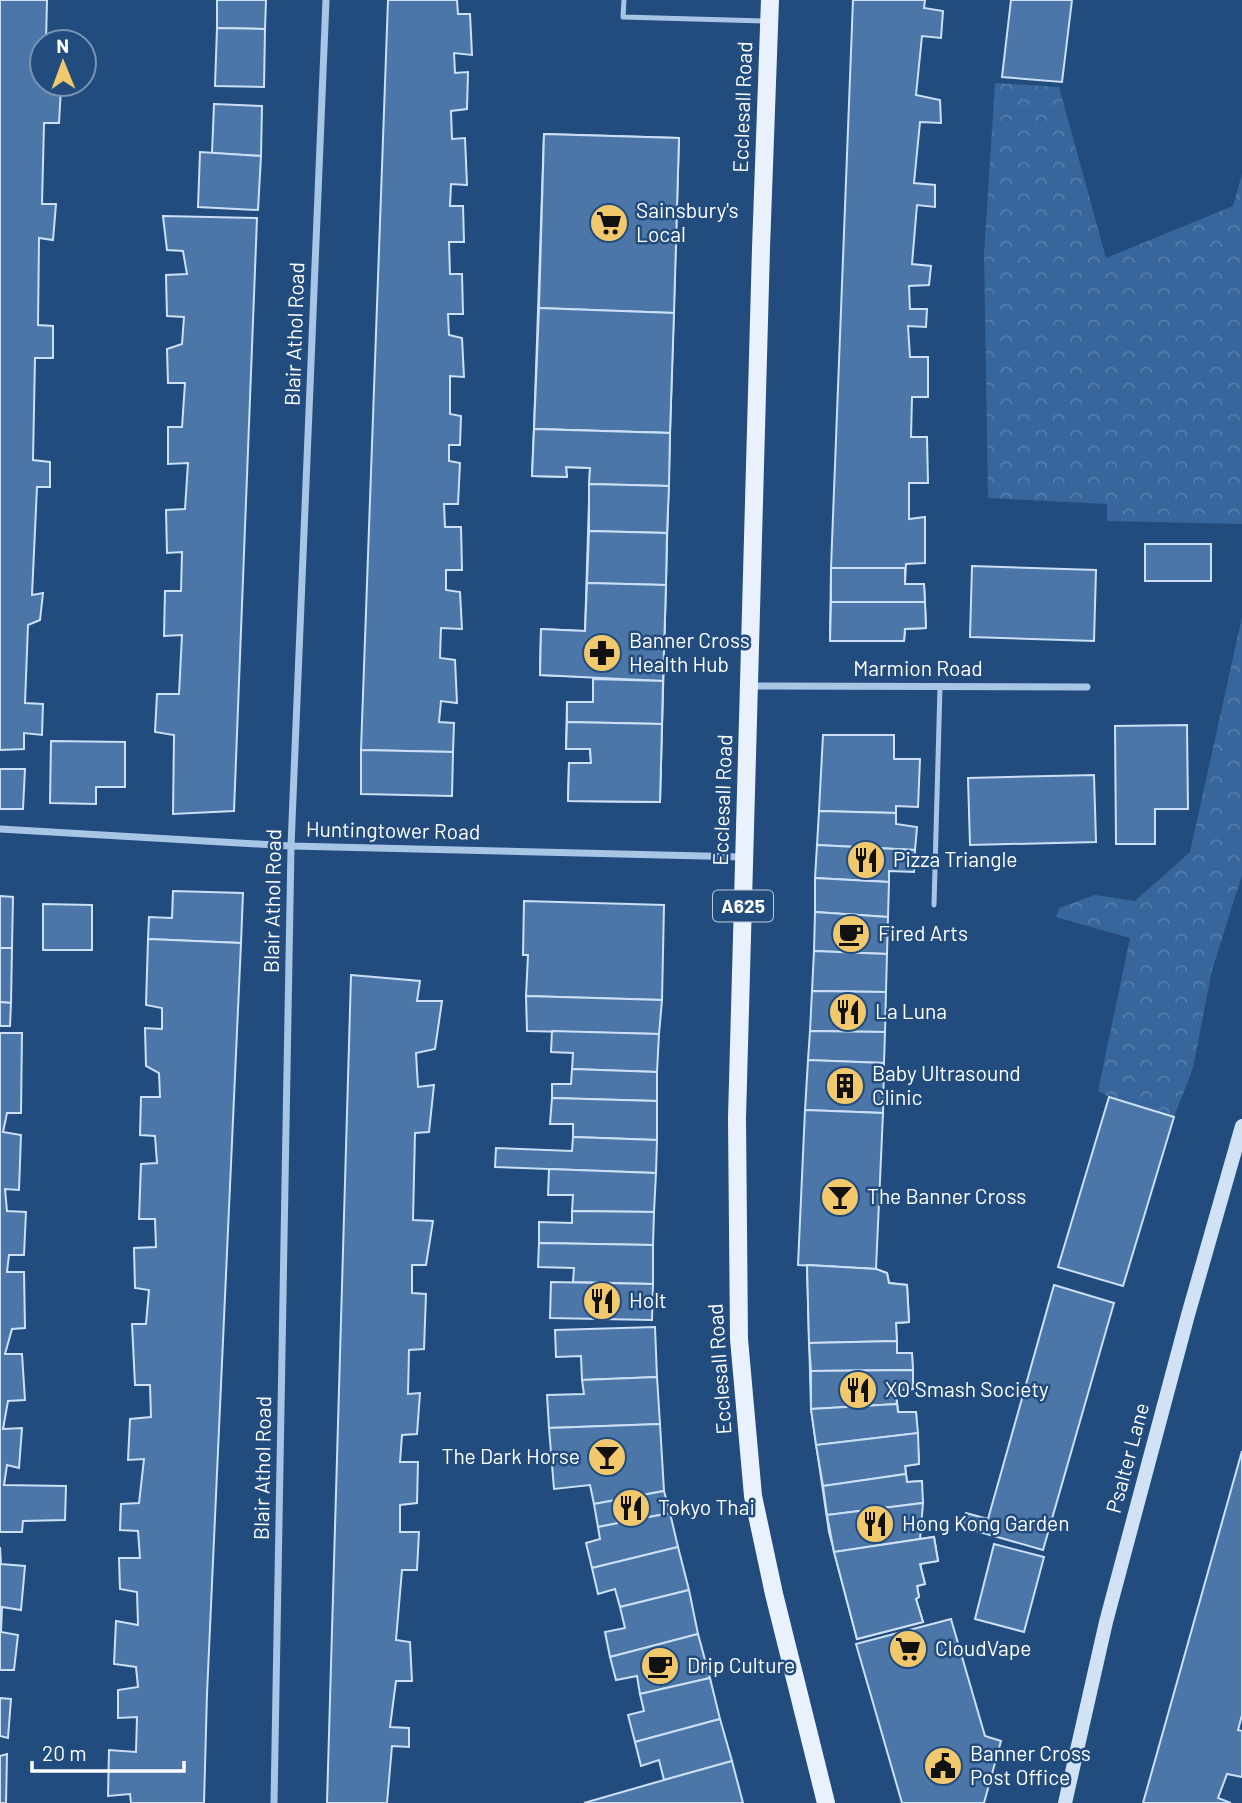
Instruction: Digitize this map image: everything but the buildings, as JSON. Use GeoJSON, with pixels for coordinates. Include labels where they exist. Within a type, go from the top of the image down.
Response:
{"type":"FeatureCollection","features":[{"type":"Feature","properties":{"kind":"main road","name":"Ecclesall Road"},"geometry":{"type":"LineString","coordinates":[[770,0],[748,686],[737,1151],[739,1339],[753,1496],[774,1594],[826,1803]]}},
{"type":"Feature","properties":{"kind":"street","name":"Blair Athol Road"},"geometry":{"type":"LineString","coordinates":[[274,1803],[291,846],[326,0]]}},
{"type":"Feature","properties":{"kind":"street","name":"Marmion Road"},"geometry":{"type":"LineString","coordinates":[[748,686],[1087,687]]}},
{"type":"Feature","properties":{"kind":"street","name":"Huntingtower Road"},"geometry":{"type":"LineString","coordinates":[[0,829],[291,846],[744,857]]}},
{"type":"Feature","properties":{"kind":"street","name":"Psalter Lane"},"geometry":{"type":"LineString","coordinates":[[1065,1803],[1106,1622],[1184,1328],[1242,1126]]}},
{"type":"Feature","properties":{"kind":"lane"},"geometry":{"type":"LineString","coordinates":[[624,0],[623,17],[769,21]]}},
{"type":"Feature","properties":{"kind":"lane"},"geometry":{"type":"LineString","coordinates":[[934,905],[940,687]]}},
{"type":"Feature","properties":{"kind":"green space"},"geometry":{"type":"Polygon","coordinates":[[[995,83],[1059,87],[1106,258],[1233,206],[1242,174],[1242,524],[1107,521],[1107,504],[988,498],[984,254],[995,83]]]}},
{"type":"Feature","properties":{"kind":"green space"},"geometry":{"type":"Polygon","coordinates":[[[1242,617],[1242,875],[1212,970],[1193,1068],[1174,1117],[1109,1097],[1098,1091],[1130,938],[1056,917],[1059,908],[1095,895],[1135,901],[1190,852],[1242,617]]]}},
{"type":"Feature","properties":{"kind":"place","name":"Sainsbury's Local"},"geometry":{"type":"Point","coordinates":[609,223]}},
{"type":"Feature","properties":{"kind":"place","name":"Banner Cross Health Hub"},"geometry":{"type":"Point","coordinates":[602,653]}},
{"type":"Feature","properties":{"kind":"place","name":"Pizza Triangle"},"geometry":{"type":"Point","coordinates":[866,860]}},
{"type":"Feature","properties":{"kind":"place","name":"Fired Arts"},"geometry":{"type":"Point","coordinates":[851,934]}},
{"type":"Feature","properties":{"kind":"place","name":"La Luna"},"geometry":{"type":"Point","coordinates":[848,1012]}},
{"type":"Feature","properties":{"kind":"place","name":"Baby Ultrasound Clinic"},"geometry":{"type":"Point","coordinates":[845,1086]}},
{"type":"Feature","properties":{"kind":"place","name":"The Banner Cross"},"geometry":{"type":"Point","coordinates":[840,1197]}},
{"type":"Feature","properties":{"kind":"place","name":"Holt"},"geometry":{"type":"Point","coordinates":[602,1301]}},
{"type":"Feature","properties":{"kind":"place","name":"XO Smash Society"},"geometry":{"type":"Point","coordinates":[858,1390]}},
{"type":"Feature","properties":{"kind":"place","name":"The Dark Horse"},"geometry":{"type":"Point","coordinates":[607,1457]}},
{"type":"Feature","properties":{"kind":"place","name":"Tokyo Thai"},"geometry":{"type":"Point","coordinates":[631,1508]}},
{"type":"Feature","properties":{"kind":"place","name":"Hong Kong Garden"},"geometry":{"type":"Point","coordinates":[875,1524]}},
{"type":"Feature","properties":{"kind":"place","name":"CloudVape"},"geometry":{"type":"Point","coordinates":[908,1649]}},
{"type":"Feature","properties":{"kind":"place","name":"Drip Culture"},"geometry":{"type":"Point","coordinates":[660,1666]}},
{"type":"Feature","properties":{"kind":"place","name":"Banner Cross Post Office"},"geometry":{"type":"Point","coordinates":[943,1766]}}]}
